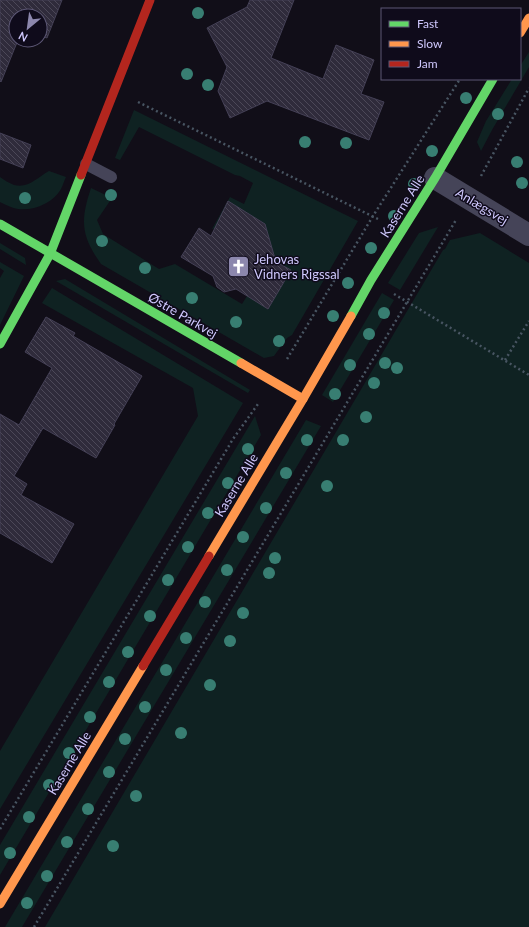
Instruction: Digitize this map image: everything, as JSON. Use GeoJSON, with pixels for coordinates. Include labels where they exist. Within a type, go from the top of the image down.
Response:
{"type":"FeatureCollection","features":[{"type":"Feature","properties":{"kind":"street"},"geometry":{"type":"LineString","coordinates":[[0,344],[50,254],[150,0]]}},
{"type":"Feature","properties":{"kind":"street"},"geometry":{"type":"LineString","coordinates":[[521,31],[529,18]]}},
{"type":"Feature","properties":{"kind":"street","name":"Kaserne Alle"},"geometry":{"type":"LineString","coordinates":[[0,904],[303,399],[371,280],[492,80]]}},
{"type":"Feature","properties":{"kind":"street","name":"Anlægsvej"},"geometry":{"type":"LineString","coordinates":[[434,178],[529,235]]}},
{"type":"Feature","properties":{"kind":"street","name":"Østre Parkvej"},"geometry":{"type":"LineString","coordinates":[[0,224],[303,399]]}},
{"type":"Feature","properties":{"kind":"lane"},"geometry":{"type":"LineString","coordinates":[[86,164],[111,177]]}},
{"type":"Feature","properties":{"kind":"path"},"geometry":{"type":"LineString","coordinates":[[0,829],[233,439],[273,382],[373,216],[459,80]]}},
{"type":"Feature","properties":{"kind":"path"},"geometry":{"type":"LineString","coordinates":[[34,927],[469,199],[529,88]]}},
{"type":"Feature","properties":{"kind":"path"},"geometry":{"type":"LineString","coordinates":[[114,91],[373,216],[401,231]]}},
{"type":"Feature","properties":{"kind":"path"},"geometry":{"type":"LineString","coordinates":[[344,265],[407,301],[529,375]]}},
{"type":"Feature","properties":{"kind":"path"},"geometry":{"type":"LineString","coordinates":[[505,360],[529,321]]}},
{"type":"Feature","properties":{"kind":"green space"},"geometry":{"type":"Polygon","coordinates":[[[529,52],[529,67],[481,151],[477,142],[486,121],[511,80],[521,80],[521,64],[529,52]]]}},
{"type":"Feature","properties":{"kind":"green space"},"geometry":{"type":"Polygon","coordinates":[[[134,110],[358,221],[292,335],[287,338],[274,356],[264,358],[101,264],[94,254],[89,245],[84,228],[85,210],[91,188],[112,198],[97,220],[103,234],[159,269],[175,264],[242,304],[247,296],[268,309],[291,270],[276,262],[265,224],[256,218],[212,229],[230,197],[244,204],[253,183],[139,127],[120,160],[115,158],[134,110]]]}},
{"type":"Feature","properties":{"kind":"green space"},"geometry":{"type":"Polygon","coordinates":[[[49,171],[66,177],[58,194],[48,202],[30,209],[18,209],[0,202],[0,177],[14,185],[19,186],[33,182],[49,171]]]}},
{"type":"Feature","properties":{"kind":"green space"},"geometry":{"type":"Polygon","coordinates":[[[438,227],[400,290],[388,283],[419,233],[438,227]]]}},
{"type":"Feature","properties":{"kind":"green space"},"geometry":{"type":"Polygon","coordinates":[[[480,233],[529,263],[529,927],[45,927],[443,250],[450,240],[480,233]]]}},
{"type":"Feature","properties":{"kind":"green space"},"geometry":{"type":"Polygon","coordinates":[[[0,243],[25,258],[26,265],[0,249],[0,243]]]}},
{"type":"Feature","properties":{"kind":"green space"},"geometry":{"type":"Polygon","coordinates":[[[0,262],[24,276],[0,325],[0,278],[4,271],[0,268],[0,262]]]}},
{"type":"Feature","properties":{"kind":"green space"},"geometry":{"type":"Polygon","coordinates":[[[65,279],[250,390],[248,393],[56,281],[65,279]]]}},
{"type":"Feature","properties":{"kind":"green space"},"geometry":{"type":"Polygon","coordinates":[[[52,288],[243,403],[0,809],[0,751],[198,416],[193,388],[42,303],[52,288]]]}},
{"type":"Feature","properties":{"kind":"green space"},"geometry":{"type":"Polygon","coordinates":[[[382,293],[394,300],[333,402],[322,395],[382,293]]]}},
{"type":"Feature","properties":{"kind":"green space"},"geometry":{"type":"Polygon","coordinates":[[[255,416],[261,435],[0,875],[0,845],[255,416]]]}},
{"type":"Feature","properties":{"kind":"green space"},"geometry":{"type":"Polygon","coordinates":[[[306,420],[321,426],[22,927],[5,927],[306,420]]]}},
{"type":"Feature","properties":{"kind":"building"},"geometry":{"type":"Polygon","coordinates":[[[0,0],[62,0],[48,35],[48,8],[8,8],[8,48],[15,48],[1,82],[0,0]]]}},
{"type":"Feature","properties":{"kind":"building"},"geometry":{"type":"Polygon","coordinates":[[[250,0],[294,0],[271,58],[323,79],[336,45],[374,60],[361,94],[384,102],[369,140],[267,101],[230,118],[218,91],[227,67],[207,28],[247,7],[250,0]]]}},
{"type":"Feature","properties":{"kind":"building"},"geometry":{"type":"Polygon","coordinates":[[[0,133],[31,145],[23,168],[0,159],[0,133]]]}},
{"type":"Feature","properties":{"kind":"building","name":"Jehovas Vidners Rigssal"},"geometry":{"type":"Polygon","coordinates":[[[228,201],[265,224],[276,262],[291,270],[268,309],[236,289],[224,292],[217,287],[213,276],[181,257],[199,228],[211,236],[228,201]]]}},
{"type":"Feature","properties":{"kind":"building"},"geometry":{"type":"Polygon","coordinates":[[[46,317],[75,333],[73,336],[142,376],[96,458],[43,428],[14,476],[27,484],[21,495],[74,524],[52,563],[0,533],[0,414],[19,425],[52,368],[25,352],[46,317]]]}},
{"type":"Feature","properties":{"kind":"traffic: fast"},"geometry":{"type":"LineString","coordinates":[[351,316],[371,280],[435,178],[492,80]]}},
{"type":"Feature","properties":{"kind":"traffic: fast"},"geometry":{"type":"LineString","coordinates":[[0,344],[50,254],[81,175]]}},
{"type":"Feature","properties":{"kind":"traffic: fast"},"geometry":{"type":"LineString","coordinates":[[0,224],[241,363]]}},
{"type":"Feature","properties":{"kind":"traffic: slow"},"geometry":{"type":"LineString","coordinates":[[521,31],[529,18]]}},
{"type":"Feature","properties":{"kind":"traffic: slow"},"geometry":{"type":"LineString","coordinates":[[209,556],[351,316]]}},
{"type":"Feature","properties":{"kind":"traffic: slow"},"geometry":{"type":"LineString","coordinates":[[241,363],[303,399]]}},
{"type":"Feature","properties":{"kind":"traffic: slow"},"geometry":{"type":"LineString","coordinates":[[0,904],[143,666]]}},
{"type":"Feature","properties":{"kind":"traffic: jam"},"geometry":{"type":"LineString","coordinates":[[81,175],[150,0]]}},
{"type":"Feature","properties":{"kind":"traffic: jam"},"geometry":{"type":"LineString","coordinates":[[143,666],[209,556]]}},
{"type":"Feature","properties":{"kind":"place","name":"Jehovas Vidners Rigssal"},"geometry":{"type":"Point","coordinates":[239,266]}}]}
